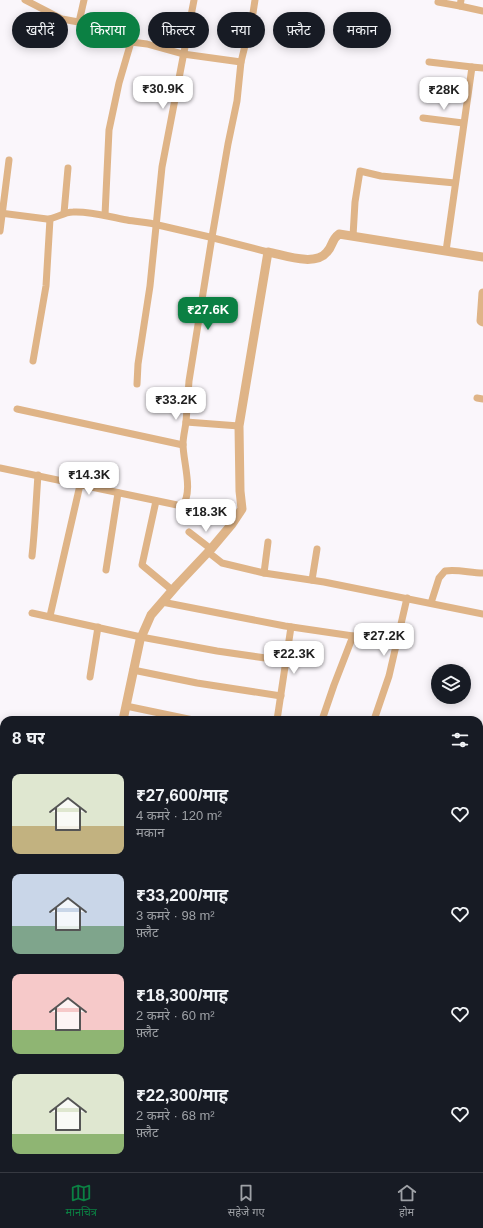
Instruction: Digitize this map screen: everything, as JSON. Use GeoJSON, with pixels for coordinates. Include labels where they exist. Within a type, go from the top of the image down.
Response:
{"type":"FeatureCollection","features":[{"type":"Feature","properties":{"kind":"street"},"geometry":{"type":"LineString","coordinates":[[25,0],[62,19],[76,21]]}},
{"type":"Feature","properties":{"kind":"street"},"geometry":{"type":"LineString","coordinates":[[81,12],[84,0]]}},
{"type":"Feature","properties":{"kind":"street"},"geometry":{"type":"LineString","coordinates":[[136,384],[150,286],[162,167],[194,0]]}},
{"type":"Feature","properties":{"kind":"street"},"geometry":{"type":"LineString","coordinates":[[0,468],[182,506],[186,502],[188,488],[183,445],[190,381],[212,237],[237,101],[241,62],[255,0]]}},
{"type":"Feature","properties":{"kind":"street"},"geometry":{"type":"LineString","coordinates":[[438,2],[460,3],[483,11]]}},
{"type":"Feature","properties":{"kind":"street"},"geometry":{"type":"LineString","coordinates":[[140,43],[183,54],[241,62]]}},
{"type":"Feature","properties":{"kind":"street"},"geometry":{"type":"LineString","coordinates":[[105,215],[109,130],[119,83],[129,48]]}},
{"type":"Feature","properties":{"kind":"street"},"geometry":{"type":"LineString","coordinates":[[429,62],[483,68]]}},
{"type":"Feature","properties":{"kind":"street"},"geometry":{"type":"LineString","coordinates":[[446,251],[472,67]]}},
{"type":"Feature","properties":{"kind":"street"},"geometry":{"type":"LineString","coordinates":[[423,118],[464,123]]}},
{"type":"Feature","properties":{"kind":"street"},"geometry":{"type":"LineString","coordinates":[[0,231],[1,213],[9,160]]}},
{"type":"Feature","properties":{"kind":"street"},"geometry":{"type":"LineString","coordinates":[[64,213],[68,168]]}},
{"type":"Feature","properties":{"kind":"street"},"geometry":{"type":"LineString","coordinates":[[353,236],[355,202],[360,171],[381,176],[455,183]]}},
{"type":"Feature","properties":{"kind":"street"},"geometry":{"type":"LineString","coordinates":[[1,213],[50,219],[64,213],[72,212],[105,215],[126,220],[157,224],[268,252],[309,260],[320,258],[328,252],[334,238],[339,234],[378,242],[483,257]]}},
{"type":"Feature","properties":{"kind":"street"},"geometry":{"type":"LineString","coordinates":[[33,361],[46,286],[50,219]]}},
{"type":"Feature","properties":{"kind":"street"},"geometry":{"type":"LineString","coordinates":[[124,716],[141,637],[151,615],[232,524],[242,509],[240,491],[239,426],[268,252]]}},
{"type":"Feature","properties":{"kind":"street"},"geometry":{"type":"LineString","coordinates":[[483,293],[481,321],[483,322]]}},
{"type":"Feature","properties":{"kind":"street"},"geometry":{"type":"LineString","coordinates":[[17,409],[183,445]]}},
{"type":"Feature","properties":{"kind":"street"},"geometry":{"type":"LineString","coordinates":[[186,422],[239,426]]}},
{"type":"Feature","properties":{"kind":"street"},"geometry":{"type":"LineString","coordinates":[[32,556],[38,475]]}},
{"type":"Feature","properties":{"kind":"street"},"geometry":{"type":"LineString","coordinates":[[50,616],[80,484]]}},
{"type":"Feature","properties":{"kind":"street"},"geometry":{"type":"LineString","coordinates":[[106,570],[118,493]]}},
{"type":"Feature","properties":{"kind":"street"},"geometry":{"type":"LineString","coordinates":[[156,501],[142,565],[172,590]]}},
{"type":"Feature","properties":{"kind":"street"},"geometry":{"type":"LineString","coordinates":[[189,532],[222,563],[264,573],[312,580],[483,614]]}},
{"type":"Feature","properties":{"kind":"street"},"geometry":{"type":"LineString","coordinates":[[264,573],[268,542]]}},
{"type":"Feature","properties":{"kind":"street"},"geometry":{"type":"LineString","coordinates":[[312,580],[317,549]]}},
{"type":"Feature","properties":{"kind":"street"},"geometry":{"type":"LineString","coordinates":[[431,603],[439,578],[445,571],[456,569],[470,573],[483,573]]}},
{"type":"Feature","properties":{"kind":"street"},"geometry":{"type":"LineString","coordinates":[[375,716],[389,676],[407,598]]}},
{"type":"Feature","properties":{"kind":"street"},"geometry":{"type":"LineString","coordinates":[[162,602],[291,627],[353,636],[396,646]]}},
{"type":"Feature","properties":{"kind":"street"},"geometry":{"type":"LineString","coordinates":[[32,613],[141,637],[217,651],[286,661]]}},
{"type":"Feature","properties":{"kind":"street"},"geometry":{"type":"LineString","coordinates":[[90,677],[98,627]]}},
{"type":"Feature","properties":{"kind":"street"},"geometry":{"type":"LineString","coordinates":[[278,716],[291,627]]}},
{"type":"Feature","properties":{"kind":"street"},"geometry":{"type":"LineString","coordinates":[[324,716],[334,685],[353,636]]}},
{"type":"Feature","properties":{"kind":"street"},"geometry":{"type":"LineString","coordinates":[[134,670],[197,684],[281,696]]}},
{"type":"Feature","properties":{"kind":"street"},"geometry":{"type":"LineString","coordinates":[[126,706],[174,716]]}}]}
